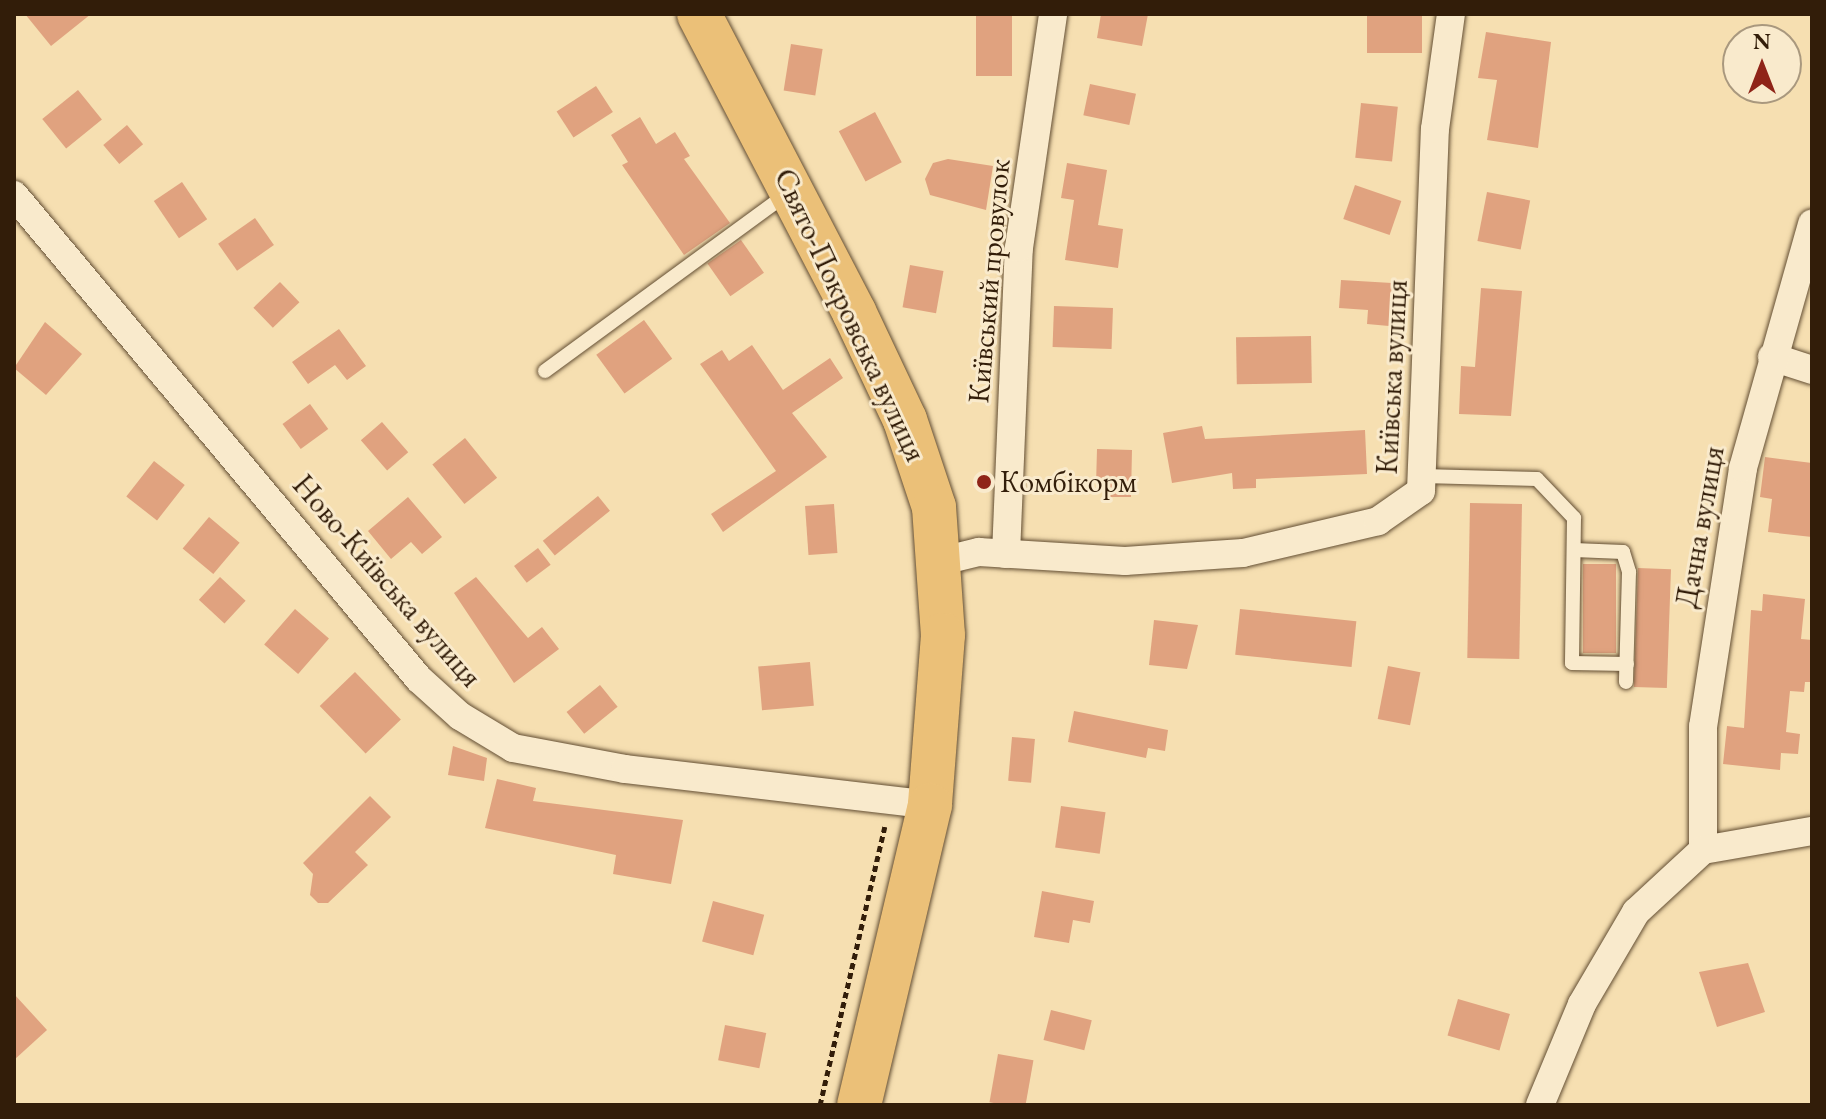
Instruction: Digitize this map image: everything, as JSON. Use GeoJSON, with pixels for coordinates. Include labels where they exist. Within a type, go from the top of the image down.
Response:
{"type":"FeatureCollection","features":[{"type":"Feature","properties":{"kind":"main road","name":"Свято-Покровська вулиця"},"geometry":{"type":"LineString","coordinates":[[699,14],[794,189],[905,420],[934,507],[942,561],[942,708],[911,803],[859,1105]]}},
{"type":"Feature","properties":{"kind":"street","name":"Київський провулок"},"geometry":{"type":"LineString","coordinates":[[1006,554],[1019,248],[1053,14]]}},
{"type":"Feature","properties":{"kind":"street","name":"Київська вулиця"},"geometry":{"type":"LineString","coordinates":[[942,561],[1006,554],[1125,561],[1243,553],[1378,521],[1421,491],[1435,129],[1451,14]]}},
{"type":"Feature","properties":{"kind":"street","name":"Ново-Київська вулиця"},"geometry":{"type":"LineString","coordinates":[[14,195],[419,679],[460,716],[527,750],[911,803]]}},
{"type":"Feature","properties":{"kind":"street","name":"Дачна вулиця"},"geometry":{"type":"LineString","coordinates":[[1703,850],[1700,789],[1711,665],[1743,468],[1812,224]]}},
{"type":"Feature","properties":{"kind":"street"},"geometry":{"type":"LineString","coordinates":[[1772,357],[1812,370]]}},
{"type":"Feature","properties":{"kind":"street"},"geometry":{"type":"LineString","coordinates":[[1540,1105],[1582,1004],[1636,912],[1703,850],[1812,831]]}},
{"type":"Feature","properties":{"kind":"lane"},"geometry":{"type":"LineString","coordinates":[[545,371],[794,189]]}},
{"type":"Feature","properties":{"kind":"lane"},"geometry":{"type":"LineString","coordinates":[[1422,476],[1537,479],[1574,518],[1572,663],[1627,664]]}},
{"type":"Feature","properties":{"kind":"lane"},"geometry":{"type":"LineString","coordinates":[[1574,550],[1623,552],[1626,682]]}},
{"type":"Feature","properties":{"kind":"path"},"geometry":{"type":"LineString","coordinates":[[820,1105],[911,803]]}},
{"type":"Feature","properties":{"kind":"building"},"geometry":{"type":"Polygon","coordinates":[[[25,14],[91,14],[51,46],[25,14]]]}},
{"type":"Feature","properties":{"kind":"building"},"geometry":{"type":"Polygon","coordinates":[[[976,14],[1012,14],[1012,76],[976,76],[976,14]]]}},
{"type":"Feature","properties":{"kind":"building"},"geometry":{"type":"Polygon","coordinates":[[[1101,14],[1148,14],[1142,46],[1097,38],[1101,14]]]}},
{"type":"Feature","properties":{"kind":"building"},"geometry":{"type":"Polygon","coordinates":[[[1367,14],[1422,14],[1422,53],[1367,53],[1367,14]]]}},
{"type":"Feature","properties":{"kind":"building"},"geometry":{"type":"Polygon","coordinates":[[[1486,32],[1551,42],[1538,148],[1487,140],[1497,80],[1478,78],[1486,32]]]}},
{"type":"Feature","properties":{"kind":"building"},"geometry":{"type":"Polygon","coordinates":[[[791,44],[823,49],[815,95],[784,90],[791,44]]]}},
{"type":"Feature","properties":{"kind":"building"},"geometry":{"type":"Polygon","coordinates":[[[1090,84],[1136,94],[1129,125],[1083,115],[1090,84]]]}},
{"type":"Feature","properties":{"kind":"building"},"geometry":{"type":"Polygon","coordinates":[[[596,86],[613,112],[573,138],[557,112],[596,86]]]}},
{"type":"Feature","properties":{"kind":"building"},"geometry":{"type":"Polygon","coordinates":[[[78,90],[102,120],[66,148],[42,119],[78,90]]]}},
{"type":"Feature","properties":{"kind":"building"},"geometry":{"type":"Polygon","coordinates":[[[1361,103],[1398,107],[1392,162],[1355,158],[1361,103]]]}},
{"type":"Feature","properties":{"kind":"building"},"geometry":{"type":"Polygon","coordinates":[[[875,112],[902,162],[866,182],[839,131],[875,112]]]}},
{"type":"Feature","properties":{"kind":"building"},"geometry":{"type":"Polygon","coordinates":[[[640,117],[656,144],[675,132],[690,156],[684,159],[730,223],[684,255],[622,165],[628,162],[611,135],[640,117]]]}},
{"type":"Feature","properties":{"kind":"building"},"geometry":{"type":"Polygon","coordinates":[[[127,125],[143,144],[119,164],[103,145],[127,125]]]}},
{"type":"Feature","properties":{"kind":"building"},"geometry":{"type":"Polygon","coordinates":[[[948,159],[993,166],[986,210],[930,195],[925,179],[933,163],[948,159]]]}},
{"type":"Feature","properties":{"kind":"building"},"geometry":{"type":"Polygon","coordinates":[[[1067,163],[1107,170],[1098,225],[1123,229],[1118,268],[1065,260],[1074,200],[1061,198],[1067,163]]]}},
{"type":"Feature","properties":{"kind":"building"},"geometry":{"type":"Polygon","coordinates":[[[182,182],[207,219],[179,238],[154,201],[182,182]]]}},
{"type":"Feature","properties":{"kind":"building"},"geometry":{"type":"Polygon","coordinates":[[[1355,185],[1401,201],[1390,235],[1343,219],[1355,185]]]}},
{"type":"Feature","properties":{"kind":"building"},"geometry":{"type":"Polygon","coordinates":[[[1487,192],[1530,200],[1521,249],[1477,241],[1487,192]]]}},
{"type":"Feature","properties":{"kind":"building"},"geometry":{"type":"Polygon","coordinates":[[[255,218],[274,245],[237,271],[218,244],[255,218]]]}},
{"type":"Feature","properties":{"kind":"building"},"geometry":{"type":"Polygon","coordinates":[[[741,240],[764,273],[730,296],[707,264],[741,240]]]}},
{"type":"Feature","properties":{"kind":"building"},"geometry":{"type":"Polygon","coordinates":[[[910,265],[943,271],[936,313],[903,307],[910,265]]]}},
{"type":"Feature","properties":{"kind":"building"},"geometry":{"type":"Polygon","coordinates":[[[1341,280],[1392,283],[1389,326],[1367,324],[1368,310],[1339,308],[1341,280]]]}},
{"type":"Feature","properties":{"kind":"building"},"geometry":{"type":"Polygon","coordinates":[[[280,282],[299,302],[273,328],[253,308],[280,282]]]}},
{"type":"Feature","properties":{"kind":"building"},"geometry":{"type":"Polygon","coordinates":[[[1481,288],[1522,291],[1511,416],[1459,414],[1461,366],[1475,367],[1481,288]]]}},
{"type":"Feature","properties":{"kind":"building"},"geometry":{"type":"Polygon","coordinates":[[[1054,306],[1113,308],[1112,349],[1053,347],[1054,306]]]}},
{"type":"Feature","properties":{"kind":"building"},"geometry":{"type":"Polygon","coordinates":[[[644,320],[672,359],[624,394],[596,355],[644,320]]]}},
{"type":"Feature","properties":{"kind":"building"},"geometry":{"type":"Polygon","coordinates":[[[45,322],[82,354],[46,395],[14,368],[45,322]]]}},
{"type":"Feature","properties":{"kind":"building"},"geometry":{"type":"Polygon","coordinates":[[[339,329],[366,366],[347,380],[335,365],[308,384],[292,362],[339,329]]]}},
{"type":"Feature","properties":{"kind":"building"},"geometry":{"type":"Polygon","coordinates":[[[1311,336],[1312,383],[1237,384],[1236,337],[1311,336]]]}},
{"type":"Feature","properties":{"kind":"building"},"geometry":{"type":"Polygon","coordinates":[[[752,345],[783,390],[830,358],[843,378],[792,413],[827,457],[723,532],[711,514],[776,471],[700,364],[722,350],[729,361],[752,345]]]}},
{"type":"Feature","properties":{"kind":"building"},"geometry":{"type":"Polygon","coordinates":[[[310,404],[328,429],[301,449],[282,424],[310,404]]]}},
{"type":"Feature","properties":{"kind":"building"},"geometry":{"type":"Polygon","coordinates":[[[382,422],[408,452],[387,471],[361,440],[382,422]]]}},
{"type":"Feature","properties":{"kind":"building"},"geometry":{"type":"Polygon","coordinates":[[[1202,426],[1205,439],[1365,430],[1367,474],[1256,479],[1256,488],[1233,489],[1232,473],[1172,483],[1163,433],[1202,426]]]}},
{"type":"Feature","properties":{"kind":"building"},"geometry":{"type":"Polygon","coordinates":[[[465,438],[497,478],[464,504],[432,464],[465,438]]]}},
{"type":"Feature","properties":{"kind":"building"},"geometry":{"type":"Polygon","coordinates":[[[1097,449],[1132,450],[1131,497],[1107,497],[1107,485],[1096,485],[1097,449]]]}},
{"type":"Feature","properties":{"kind":"building"},"geometry":{"type":"Polygon","coordinates":[[[1765,457],[1812,463],[1812,537],[1768,532],[1772,499],[1760,497],[1765,457]]]}},
{"type":"Feature","properties":{"kind":"building"},"geometry":{"type":"Polygon","coordinates":[[[154,461],[185,485],[157,520],[126,496],[154,461]]]}},
{"type":"Feature","properties":{"kind":"building"},"geometry":{"type":"Polygon","coordinates":[[[598,496],[610,511],[555,555],[543,541],[598,496]]]}},
{"type":"Feature","properties":{"kind":"building"},"geometry":{"type":"Polygon","coordinates":[[[408,497],[442,537],[422,554],[411,542],[391,559],[368,531],[408,497]]]}},
{"type":"Feature","properties":{"kind":"building"},"geometry":{"type":"Polygon","coordinates":[[[1470,503],[1522,504],[1519,659],[1467,658],[1470,503]]]}},
{"type":"Feature","properties":{"kind":"building"},"geometry":{"type":"Polygon","coordinates":[[[834,504],[837,553],[808,555],[805,506],[834,504]]]}},
{"type":"Feature","properties":{"kind":"building"},"geometry":{"type":"Polygon","coordinates":[[[209,517],[240,543],[213,574],[183,548],[209,517]]]}},
{"type":"Feature","properties":{"kind":"building"},"geometry":{"type":"Polygon","coordinates":[[[538,548],[551,565],[527,583],[514,566],[538,548]]]}},
{"type":"Feature","properties":{"kind":"building"},"geometry":{"type":"Polygon","coordinates":[[[1583,564],[1616,564],[1616,653],[1583,653],[1583,564]]]}},
{"type":"Feature","properties":{"kind":"building"},"geometry":{"type":"Polygon","coordinates":[[[1638,568],[1671,569],[1667,688],[1634,687],[1638,568]]]}},
{"type":"Feature","properties":{"kind":"building"},"geometry":{"type":"Polygon","coordinates":[[[220,577],[246,601],[224,624],[199,600],[220,577]]]}},
{"type":"Feature","properties":{"kind":"building"},"geometry":{"type":"Polygon","coordinates":[[[476,577],[528,638],[542,627],[559,649],[514,683],[454,593],[476,577]]]}},
{"type":"Feature","properties":{"kind":"building"},"geometry":{"type":"Polygon","coordinates":[[[1763,594],[1805,599],[1801,639],[1812,640],[1812,682],[1805,682],[1804,692],[1790,691],[1786,732],[1800,734],[1798,754],[1781,753],[1780,770],[1723,764],[1727,726],[1744,728],[1751,610],[1762,611],[1763,594]]]}},
{"type":"Feature","properties":{"kind":"building"},"geometry":{"type":"Polygon","coordinates":[[[295,609],[329,639],[298,674],[264,644],[295,609]]]}},
{"type":"Feature","properties":{"kind":"building"},"geometry":{"type":"Polygon","coordinates":[[[1240,609],[1356,621],[1352,667],[1235,655],[1240,609]]]}},
{"type":"Feature","properties":{"kind":"building"},"geometry":{"type":"Polygon","coordinates":[[[1154,620],[1198,625],[1187,669],[1149,665],[1154,620]]]}},
{"type":"Feature","properties":{"kind":"building"},"geometry":{"type":"Polygon","coordinates":[[[810,662],[814,706],[762,710],[758,667],[810,662]]]}},
{"type":"Feature","properties":{"kind":"building"},"geometry":{"type":"Polygon","coordinates":[[[1388,666],[1420,672],[1410,725],[1378,719],[1388,666]]]}},
{"type":"Feature","properties":{"kind":"building"},"geometry":{"type":"Polygon","coordinates":[[[355,672],[401,719],[366,754],[320,706],[355,672]]]}},
{"type":"Feature","properties":{"kind":"building"},"geometry":{"type":"Polygon","coordinates":[[[600,685],[618,707],[584,734],[567,712],[600,685]]]}},
{"type":"Feature","properties":{"kind":"building"},"geometry":{"type":"Polygon","coordinates":[[[1074,711],[1168,730],[1165,751],[1148,748],[1146,758],[1068,742],[1074,711]]]}},
{"type":"Feature","properties":{"kind":"building"},"geometry":{"type":"Polygon","coordinates":[[[1012,737],[1035,739],[1031,783],[1008,781],[1012,737]]]}},
{"type":"Feature","properties":{"kind":"building"},"geometry":{"type":"Polygon","coordinates":[[[453,746],[487,758],[484,781],[448,775],[453,746]]]}},
{"type":"Feature","properties":{"kind":"building"},"geometry":{"type":"Polygon","coordinates":[[[497,779],[536,788],[533,801],[683,820],[671,884],[613,874],[616,855],[485,828],[497,779]]]}},
{"type":"Feature","properties":{"kind":"building"},"geometry":{"type":"Polygon","coordinates":[[[370,796],[391,817],[355,852],[368,865],[328,903],[318,903],[310,895],[313,874],[303,863],[370,796]]]}},
{"type":"Feature","properties":{"kind":"building"},"geometry":{"type":"Polygon","coordinates":[[[1061,806],[1106,812],[1100,854],[1055,848],[1061,806]]]}},
{"type":"Feature","properties":{"kind":"building"},"geometry":{"type":"Polygon","coordinates":[[[1042,891],[1094,901],[1090,923],[1073,920],[1069,943],[1034,937],[1042,891]]]}},
{"type":"Feature","properties":{"kind":"building"},"geometry":{"type":"Polygon","coordinates":[[[713,901],[764,915],[753,955],[702,942],[713,901]]]}},
{"type":"Feature","properties":{"kind":"building"},"geometry":{"type":"Polygon","coordinates":[[[1748,963],[1765,1012],[1717,1027],[1699,972],[1748,963]]]}},
{"type":"Feature","properties":{"kind":"building"},"geometry":{"type":"Polygon","coordinates":[[[14,994],[47,1030],[14,1060],[14,994]]]}},
{"type":"Feature","properties":{"kind":"building"},"geometry":{"type":"Polygon","coordinates":[[[1458,999],[1510,1014],[1499,1050],[1448,1036],[1458,999]]]}},
{"type":"Feature","properties":{"kind":"building"},"geometry":{"type":"Polygon","coordinates":[[[1051,1010],[1092,1020],[1084,1050],[1044,1040],[1051,1010]]]}},
{"type":"Feature","properties":{"kind":"building"},"geometry":{"type":"Polygon","coordinates":[[[725,1025],[766,1033],[759,1068],[718,1060],[725,1025]]]}},
{"type":"Feature","properties":{"kind":"building"},"geometry":{"type":"Polygon","coordinates":[[[998,1054],[1033,1060],[1026,1105],[989,1102],[998,1054]]]}},
{"type":"Feature","properties":{"kind":"place","name":"Комбікорм"},"geometry":{"type":"Point","coordinates":[984,482]}}]}
